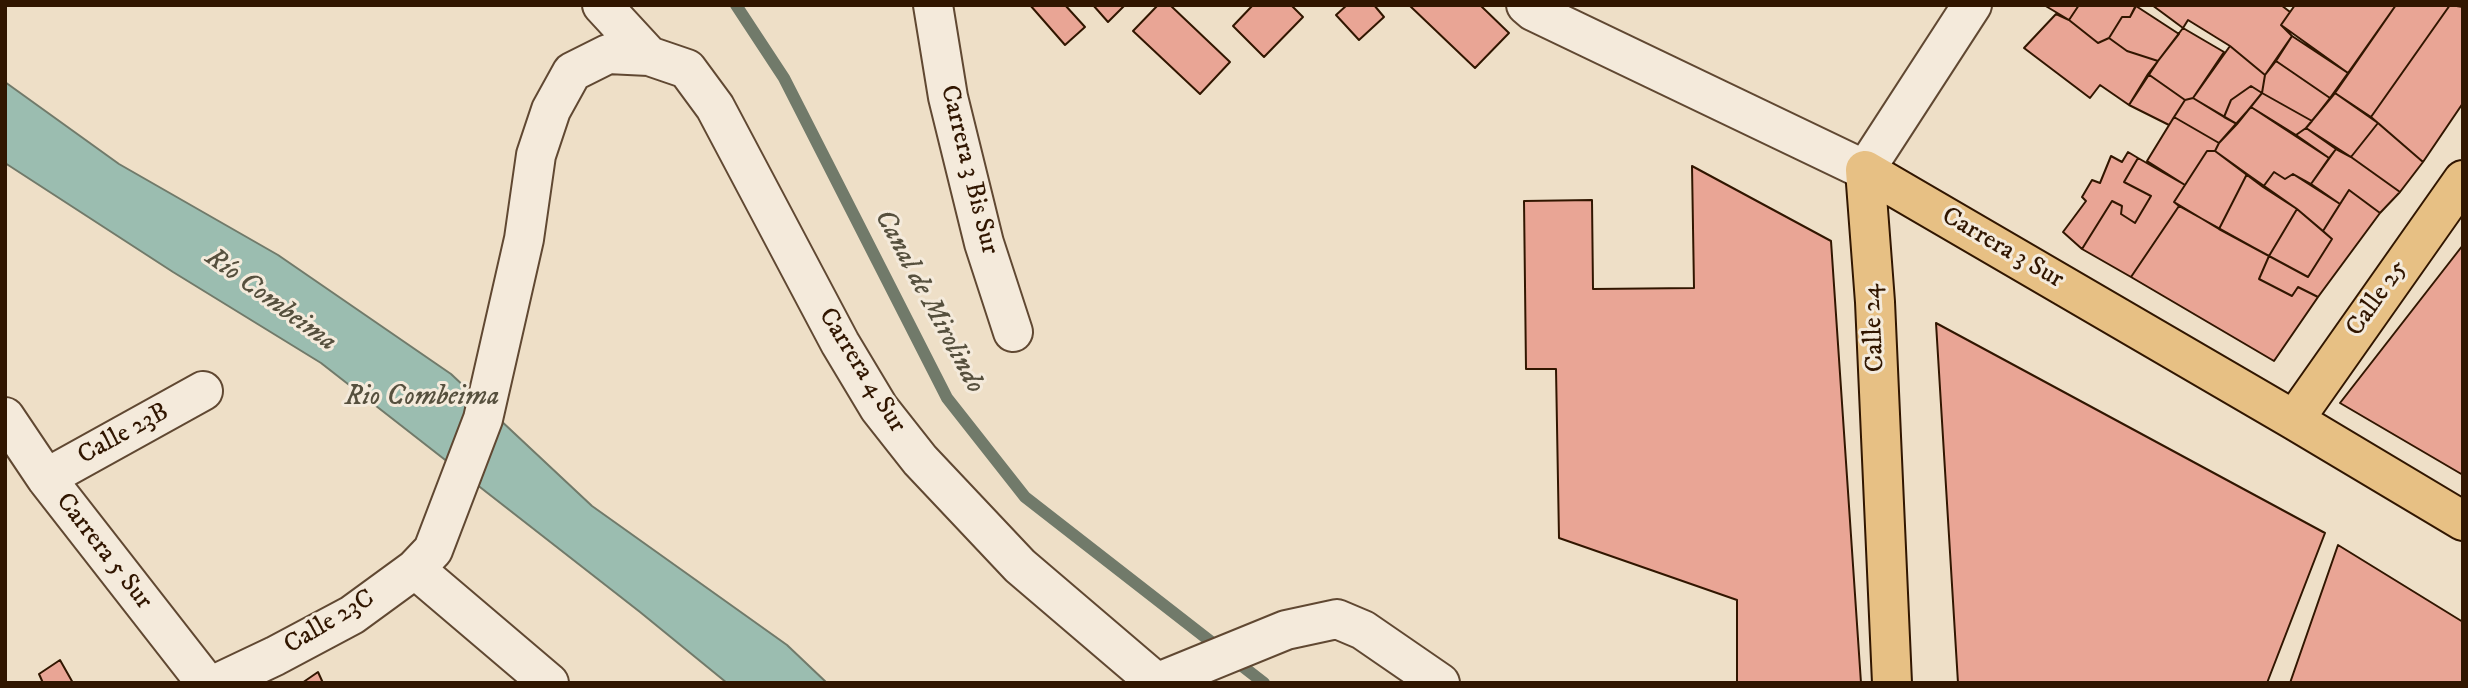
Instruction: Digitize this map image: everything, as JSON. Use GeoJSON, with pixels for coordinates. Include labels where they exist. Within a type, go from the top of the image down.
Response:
{"type":"FeatureCollection","features":[{"type":"Feature","properties":{"kind":"main road","name":"Carrera 3 Sur"},"geometry":{"type":"LineString","coordinates":[[1865,170],[2463,521]]}},
{"type":"Feature","properties":{"kind":"main road","name":"Calle 24"},"geometry":{"type":"LineString","coordinates":[[1865,170],[1875,302],[1892,683]]}},
{"type":"Feature","properties":{"kind":"main road","name":"Calle 25"},"geometry":{"type":"LineString","coordinates":[[2294,420],[2463,180]]}},
{"type":"Feature","properties":{"kind":"street"},"geometry":{"type":"LineString","coordinates":[[602,5],[649,56]]}},
{"type":"Feature","properties":{"kind":"street","name":"Carrera 3 Bis Sur"},"geometry":{"type":"LineString","coordinates":[[933,5],[951,109],[984,243],[1013,332]]}},
{"type":"Feature","properties":{"kind":"street","name":"Carrera 3 Sur"},"geometry":{"type":"LineString","coordinates":[[1526,5],[1865,170]]}},
{"type":"Feature","properties":{"kind":"street"},"geometry":{"type":"LineString","coordinates":[[1865,170],[1972,5]]}},
{"type":"Feature","properties":{"kind":"street"},"geometry":{"type":"LineString","coordinates":[[549,683],[424,560],[483,419],[524,239],[536,155],[551,110],[572,72],[608,54],[649,56]]}},
{"type":"Feature","properties":{"kind":"street","name":"Carrera 4 Sur"},"geometry":{"type":"LineString","coordinates":[[649,56],[687,69],[715,107],[840,343],[878,408],[920,460],[1020,566],[1156,683]]}},
{"type":"Feature","properties":{"kind":"street","name":"Calle 23B"},"geometry":{"type":"LineString","coordinates":[[46,478],[203,391]]}},
{"type":"Feature","properties":{"kind":"street","name":"Carrera 5 Sur"},"geometry":{"type":"LineString","coordinates":[[5,417],[46,478],[206,683]]}},
{"type":"Feature","properties":{"kind":"street","name":"Calle 23C"},"geometry":{"type":"LineString","coordinates":[[218,683],[352,615],[424,560]]}},
{"type":"Feature","properties":{"kind":"street"},"geometry":{"type":"LineString","coordinates":[[1156,683],[1286,630],[1337,619],[1363,630],[1440,683]]}},
{"type":"Feature","properties":{"kind":"water","name":"Rio Combeima"},"geometry":{"type":"Polygon","coordinates":[[[5,82],[119,164],[278,255],[451,374],[592,506],[787,645],[827,683],[727,683],[321,363],[173,272],[5,163],[5,82]]]}},
{"type":"Feature","properties":{"kind":"building"},"geometry":{"type":"Polygon","coordinates":[[[1030,5],[1065,5],[1085,27],[1065,45],[1030,5]]]}},
{"type":"Feature","properties":{"kind":"building"},"geometry":{"type":"Polygon","coordinates":[[[1093,5],[1125,5],[1108,22],[1093,5]]]}},
{"type":"Feature","properties":{"kind":"building"},"geometry":{"type":"Polygon","coordinates":[[[1158,5],[1170,5],[1230,62],[1200,94],[1133,31],[1158,5]]]}},
{"type":"Feature","properties":{"kind":"building"},"geometry":{"type":"Polygon","coordinates":[[[1253,5],[1291,5],[1303,17],[1264,57],[1233,26],[1253,5]]]}},
{"type":"Feature","properties":{"kind":"building"},"geometry":{"type":"Polygon","coordinates":[[[1347,5],[1374,5],[1384,17],[1359,40],[1336,15],[1347,5]]]}},
{"type":"Feature","properties":{"kind":"building"},"geometry":{"type":"Polygon","coordinates":[[[1409,5],[1480,5],[1509,33],[1475,68],[1409,5]]]}},
{"type":"Feature","properties":{"kind":"building"},"geometry":{"type":"Polygon","coordinates":[[[2044,5],[2079,5],[2069,20],[2044,5]]]}},
{"type":"Feature","properties":{"kind":"building"},"geometry":{"type":"Polygon","coordinates":[[[2079,5],[2136,5],[2130,17],[2122,17],[2109,38],[2098,43],[2069,20],[2079,5]]]}},
{"type":"Feature","properties":{"kind":"building"},"geometry":{"type":"Polygon","coordinates":[[[2152,5],[2281,5],[2290,12],[2281,25],[2292,36],[2265,75],[2230,46],[2188,20],[2183,28],[2152,5]]]}},
{"type":"Feature","properties":{"kind":"building"},"geometry":{"type":"Polygon","coordinates":[[[2295,5],[2396,5],[2348,73],[2281,25],[2295,5]]]}},
{"type":"Feature","properties":{"kind":"building"},"geometry":{"type":"Polygon","coordinates":[[[2396,5],[2450,5],[2371,117],[2335,93],[2396,5]]]}},
{"type":"Feature","properties":{"kind":"building"},"geometry":{"type":"Polygon","coordinates":[[[2450,5],[2463,7],[2463,103],[2423,162],[2371,117],[2450,5]]]}},
{"type":"Feature","properties":{"kind":"building"},"geometry":{"type":"Polygon","coordinates":[[[2136,6],[2179,34],[2158,61],[2127,51],[2109,38],[2122,17],[2130,17],[2136,6]]]}},
{"type":"Feature","properties":{"kind":"building"},"geometry":{"type":"Polygon","coordinates":[[[2056,14],[2069,20],[2098,43],[2109,38],[2127,51],[2158,61],[2129,105],[2100,85],[2090,98],[2024,48],[2056,14]]]}},
{"type":"Feature","properties":{"kind":"building"},"geometry":{"type":"Polygon","coordinates":[[[2183,28],[2224,52],[2193,98],[2185,100],[2148,74],[2183,28]]]}},
{"type":"Feature","properties":{"kind":"building"},"geometry":{"type":"Polygon","coordinates":[[[2292,36],[2348,73],[2330,98],[2276,61],[2292,36]]]}},
{"type":"Feature","properties":{"kind":"building"},"geometry":{"type":"Polygon","coordinates":[[[2230,46],[2265,75],[2262,93],[2251,86],[2231,100],[2224,117],[2193,98],[2230,46]]]}},
{"type":"Feature","properties":{"kind":"building"},"geometry":{"type":"Polygon","coordinates":[[[2276,61],[2330,98],[2312,121],[2262,93],[2265,75],[2276,61]]]}},
{"type":"Feature","properties":{"kind":"building"},"geometry":{"type":"Polygon","coordinates":[[[2148,74],[2185,100],[2169,125],[2129,105],[2148,74]]]}},
{"type":"Feature","properties":{"kind":"building"},"geometry":{"type":"Polygon","coordinates":[[[2251,86],[2262,93],[2237,124],[2224,117],[2231,100],[2251,86]]]}},
{"type":"Feature","properties":{"kind":"building"},"geometry":{"type":"Polygon","coordinates":[[[2262,93],[2312,121],[2296,135],[2251,107],[2262,93]]]}},
{"type":"Feature","properties":{"kind":"building"},"geometry":{"type":"Polygon","coordinates":[[[2335,93],[2378,123],[2351,157],[2306,128],[2335,93]]]}},
{"type":"Feature","properties":{"kind":"building"},"geometry":{"type":"Polygon","coordinates":[[[2193,98],[2237,124],[2219,143],[2174,117],[2185,100],[2193,98]]]}},
{"type":"Feature","properties":{"kind":"building"},"geometry":{"type":"Polygon","coordinates":[[[2251,107],[2329,158],[2311,184],[2293,174],[2285,179],[2274,172],[2263,187],[2215,151],[2251,107]]]}},
{"type":"Feature","properties":{"kind":"building"},"geometry":{"type":"Polygon","coordinates":[[[2174,117],[2219,143],[2215,151],[2207,151],[2185,185],[2147,161],[2174,117]]]}},
{"type":"Feature","properties":{"kind":"building"},"geometry":{"type":"Polygon","coordinates":[[[2378,123],[2423,162],[2400,192],[2351,157],[2378,123]]]}},
{"type":"Feature","properties":{"kind":"building"},"geometry":{"type":"Polygon","coordinates":[[[2306,128],[2336,149],[2329,158],[2296,135],[2306,128]]]}},
{"type":"Feature","properties":{"kind":"building"},"geometry":{"type":"Polygon","coordinates":[[[2336,149],[2400,192],[2380,213],[2349,190],[2340,204],[2311,184],[2336,149]]]}},
{"type":"Feature","properties":{"kind":"building"},"geometry":{"type":"Polygon","coordinates":[[[2207,151],[2215,151],[2247,174],[2219,229],[2174,202],[2207,151]]]}},
{"type":"Feature","properties":{"kind":"building"},"geometry":{"type":"Polygon","coordinates":[[[2128,152],[2138,158],[2124,182],[2151,196],[2135,223],[2121,214],[2122,206],[2112,201],[2082,249],[2063,232],[2086,201],[2082,197],[2092,180],[2100,183],[2111,156],[2122,162],[2128,152]]]}},
{"type":"Feature","properties":{"kind":"building"},"geometry":{"type":"Polygon","coordinates":[[[2138,158],[2185,185],[2174,202],[2179,206],[2131,277],[2082,249],[2112,201],[2122,206],[2121,214],[2135,223],[2151,196],[2124,182],[2138,158]]]}},
{"type":"Feature","properties":{"kind":"building"},"geometry":{"type":"Polygon","coordinates":[[[1692,166],[1831,241],[1861,683],[1737,683],[1737,600],[1559,538],[1556,369],[1526,369],[1524,201],[1592,200],[1593,289],[1694,288],[1692,166]]]}},
{"type":"Feature","properties":{"kind":"building"},"geometry":{"type":"Polygon","coordinates":[[[2274,172],[2285,179],[2293,174],[2340,204],[2323,231],[2297,209],[2263,187],[2274,172]]]}},
{"type":"Feature","properties":{"kind":"building"},"geometry":{"type":"Polygon","coordinates":[[[2247,174],[2297,209],[2269,256],[2219,229],[2247,174]]]}},
{"type":"Feature","properties":{"kind":"building"},"geometry":{"type":"Polygon","coordinates":[[[2349,190],[2380,213],[2318,297],[2298,287],[2292,296],[2259,279],[2269,256],[2308,277],[2332,239],[2323,231],[2349,190]]]}},
{"type":"Feature","properties":{"kind":"building"},"geometry":{"type":"Polygon","coordinates":[[[2179,206],[2269,256],[2259,279],[2292,296],[2298,287],[2318,297],[2274,361],[2131,277],[2179,206]]]}},
{"type":"Feature","properties":{"kind":"building"},"geometry":{"type":"Polygon","coordinates":[[[2297,209],[2332,239],[2308,277],[2269,256],[2297,209]]]}},
{"type":"Feature","properties":{"kind":"building"},"geometry":{"type":"Polygon","coordinates":[[[2463,245],[2463,475],[2340,403],[2463,245]]]}},
{"type":"Feature","properties":{"kind":"building"},"geometry":{"type":"Polygon","coordinates":[[[1936,323],[2325,533],[2267,683],[1958,683],[1936,323]]]}},
{"type":"Feature","properties":{"kind":"building"},"geometry":{"type":"Polygon","coordinates":[[[2338,545],[2463,622],[2463,683],[2290,683],[2338,545]]]}},
{"type":"Feature","properties":{"kind":"building"},"geometry":{"type":"Polygon","coordinates":[[[60,660],[73,683],[43,683],[39,674],[60,660]]]}},
{"type":"Feature","properties":{"kind":"building"},"geometry":{"type":"Polygon","coordinates":[[[318,672],[323,683],[302,683],[318,672]]]}},
{"type":"Feature","properties":{"kind":"waterway","name":"Canal de Mirolindo"},"geometry":{"type":"LineString","coordinates":[[736,5],[784,78],[947,398],[1025,497],[1264,683]]}},
{"type":"Feature","properties":{"kind":"water label","name":"Río Combeima"},"geometry":{"type":"Point","coordinates":[270,301]}}]}
